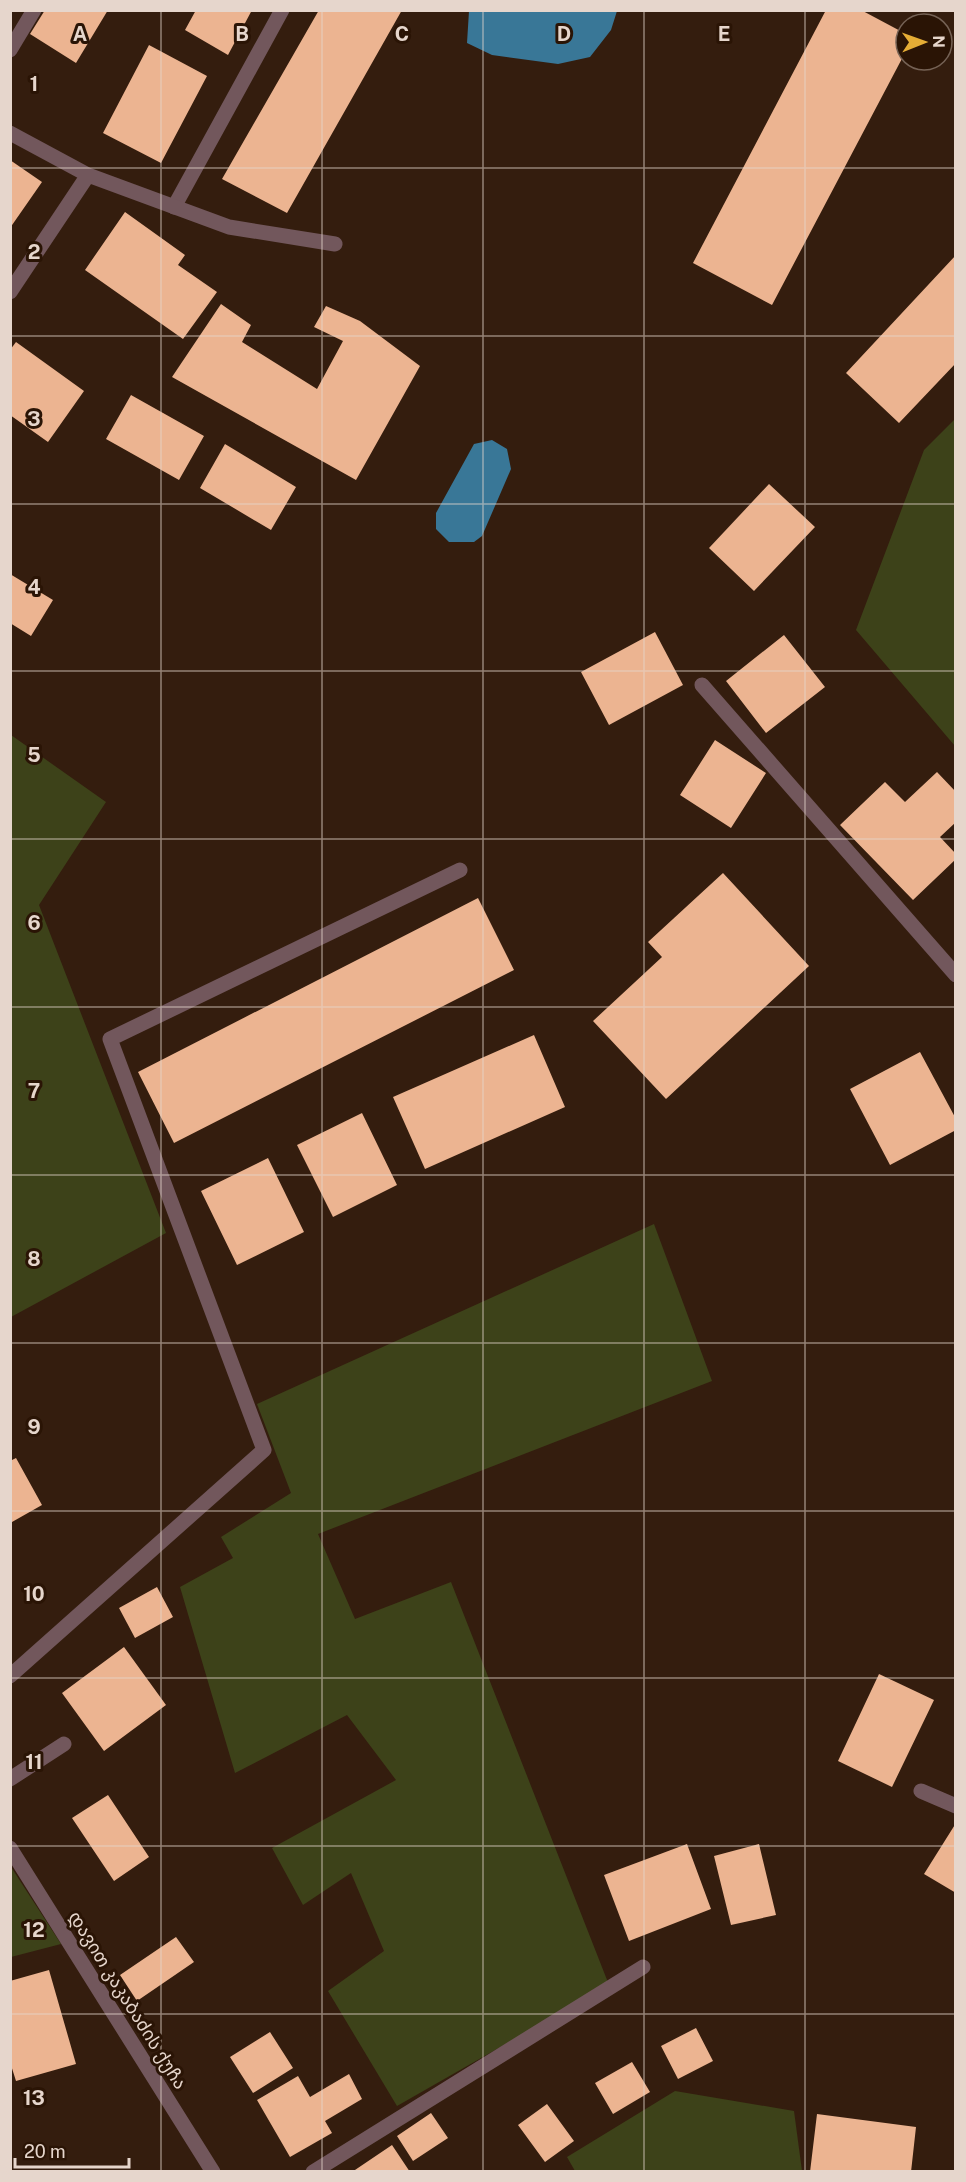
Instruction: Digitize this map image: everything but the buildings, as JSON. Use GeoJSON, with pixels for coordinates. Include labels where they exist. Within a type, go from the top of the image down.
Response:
{"type":"FeatureCollection","features":[{"type":"Feature","properties":{"kind":"street"},"geometry":{"type":"LineString","coordinates":[[10,50],[34,10]]}},
{"type":"Feature","properties":{"kind":"street"},"geometry":{"type":"LineString","coordinates":[[174,207],[282,10]]}},
{"type":"Feature","properties":{"kind":"street"},"geometry":{"type":"LineString","coordinates":[[10,133],[88,175],[229,227],[335,244]]}},
{"type":"Feature","properties":{"kind":"street"},"geometry":{"type":"LineString","coordinates":[[10,292],[88,175]]}},
{"type":"Feature","properties":{"kind":"street"},"geometry":{"type":"LineString","coordinates":[[702,685],[956,975]]}},
{"type":"Feature","properties":{"kind":"street"},"geometry":{"type":"LineString","coordinates":[[10,1676],[264,1450],[110,1039],[460,870]]}},
{"type":"Feature","properties":{"kind":"street"},"geometry":{"type":"LineString","coordinates":[[10,1779],[64,1744]]}},
{"type":"Feature","properties":{"kind":"street"},"geometry":{"type":"LineString","coordinates":[[921,1791],[956,1806]]}},
{"type":"Feature","properties":{"kind":"street","name":"დავით კაკაბაძის ქუჩა"},"geometry":{"type":"LineString","coordinates":[[10,1848],[213,2172]]}},
{"type":"Feature","properties":{"kind":"street"},"geometry":{"type":"LineString","coordinates":[[313,2172],[643,1966]]}},
{"type":"Feature","properties":{"kind":"green space"},"geometry":{"type":"Polygon","coordinates":[[[955,419],[955,746],[856,630],[924,450],[955,419]]]}},
{"type":"Feature","properties":{"kind":"green space"},"geometry":{"type":"Polygon","coordinates":[[[11,735],[106,802],[39,905],[166,1233],[11,1317],[11,735]]]}},
{"type":"Feature","properties":{"kind":"green space"},"geometry":{"type":"Polygon","coordinates":[[[654,1224],[712,1381],[318,1534],[355,1619],[451,1582],[609,1985],[397,2106],[328,1991],[384,1951],[351,1873],[303,1905],[272,1848],[396,1780],[347,1715],[235,1773],[180,1587],[233,1558],[221,1537],[291,1493],[257,1404],[654,1224]]]}},
{"type":"Feature","properties":{"kind":"green space"},"geometry":{"type":"Polygon","coordinates":[[[11,1867],[61,1944],[11,1957],[11,1867]]]}},
{"type":"Feature","properties":{"kind":"green space"},"geometry":{"type":"Polygon","coordinates":[[[675,2091],[794,2111],[802,2171],[575,2171],[567,2157],[675,2091]]]}},
{"type":"Feature","properties":{"kind":"water"},"geometry":{"type":"Polygon","coordinates":[[[469,10],[617,11],[611,30],[590,57],[558,64],[492,55],[467,43],[469,10]]]}},
{"type":"Feature","properties":{"kind":"water"},"geometry":{"type":"Polygon","coordinates":[[[492,440],[507,449],[511,469],[482,536],[474,542],[449,542],[436,529],[436,513],[474,444],[492,440]]]}}]}
